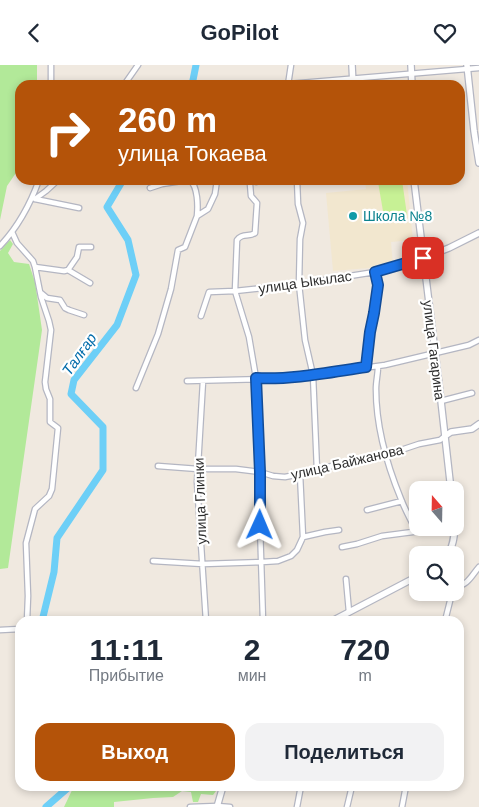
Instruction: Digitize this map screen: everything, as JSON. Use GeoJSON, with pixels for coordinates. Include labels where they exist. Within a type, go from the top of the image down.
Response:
{"type":"FeatureCollection","features":[{"type":"Feature","properties":{"kind":"main road"},"geometry":{"type":"LineString","coordinates":[[352,65],[353,80]]}},
{"type":"Feature","properties":{"kind":"main road"},"geometry":{"type":"LineString","coordinates":[[411,65],[412,80]]}},
{"type":"Feature","properties":{"kind":"main road"},"geometry":{"type":"LineString","coordinates":[[467,67],[479,163]]}},
{"type":"Feature","properties":{"kind":"main road","name":"улица Гагарина"},"geometry":{"type":"LineString","coordinates":[[415,185],[450,481]]}},
{"type":"Feature","properties":{"kind":"main road","name":"улица Ыкылас"},"geometry":{"type":"LineString","coordinates":[[423,258],[449,249],[479,233]]}},
{"type":"Feature","properties":{"kind":"main road"},"geometry":{"type":"LineString","coordinates":[[445,436],[451,432],[472,429],[479,424]]}},
{"type":"Feature","properties":{"kind":"main road"},"geometry":{"type":"LineString","coordinates":[[444,426],[451,432]]}},
{"type":"Feature","properties":{"kind":"main road"},"geometry":{"type":"LineString","coordinates":[[341,616],[409,581]]}},
{"type":"Feature","properties":{"kind":"main road"},"geometry":{"type":"LineString","coordinates":[[217,806],[222,791]]}},
{"type":"Feature","properties":{"kind":"street"},"geometry":{"type":"LineString","coordinates":[[51,65],[51,80]]}},
{"type":"Feature","properties":{"kind":"street"},"geometry":{"type":"LineString","coordinates":[[128,80],[138,65]]}},
{"type":"Feature","properties":{"kind":"street"},"geometry":{"type":"LineString","coordinates":[[289,80],[291,65]]}},
{"type":"Feature","properties":{"kind":"street"},"geometry":{"type":"LineString","coordinates":[[368,80],[467,67],[479,68]]}},
{"type":"Feature","properties":{"kind":"street"},"geometry":{"type":"LineString","coordinates":[[0,246],[24,215],[38,185]]}},
{"type":"Feature","properties":{"kind":"street"},"geometry":{"type":"LineString","coordinates":[[30,203],[53,185]]}},
{"type":"Feature","properties":{"kind":"street"},"geometry":{"type":"LineString","coordinates":[[150,188],[159,185]]}},
{"type":"Feature","properties":{"kind":"street"},"geometry":{"type":"LineString","coordinates":[[136,388],[158,334],[171,289],[178,250],[185,247],[197,216],[198,205],[194,185]]}},
{"type":"Feature","properties":{"kind":"street"},"geometry":{"type":"LineString","coordinates":[[197,216],[208,209],[216,185]]}},
{"type":"Feature","properties":{"kind":"street"},"geometry":{"type":"LineString","coordinates":[[249,185],[251,196],[257,203],[255,233],[242,236],[237,240],[235,291],[249,337],[256,378],[264,616]]}},
{"type":"Feature","properties":{"kind":"street"},"geometry":{"type":"LineString","coordinates":[[297,185],[298,204],[303,223],[300,239],[299,284],[305,340],[313,375],[317,470]]}},
{"type":"Feature","properties":{"kind":"street"},"geometry":{"type":"LineString","coordinates":[[35,199],[79,208]]}},
{"type":"Feature","properties":{"kind":"street"},"geometry":{"type":"LineString","coordinates":[[12,232],[17,243],[33,261],[49,321],[51,330],[45,382],[50,399],[50,422],[58,427],[52,489],[49,496],[35,509],[26,543],[27,616]]}},
{"type":"Feature","properties":{"kind":"street"},"geometry":{"type":"LineString","coordinates":[[68,270],[77,257],[79,247],[91,247]]}},
{"type":"Feature","properties":{"kind":"street","name":"улица Ыкылас"},"geometry":{"type":"LineString","coordinates":[[201,317],[209,292],[299,284],[375,272],[423,258]]}},
{"type":"Feature","properties":{"kind":"street"},"geometry":{"type":"LineString","coordinates":[[35,267],[68,270],[90,283]]}},
{"type":"Feature","properties":{"kind":"street"},"geometry":{"type":"LineString","coordinates":[[366,367],[378,285],[375,272]]}},
{"type":"Feature","properties":{"kind":"street"},"geometry":{"type":"LineString","coordinates":[[40,293],[44,296],[60,300],[68,310],[84,315]]}},
{"type":"Feature","properties":{"kind":"street"},"geometry":{"type":"LineString","coordinates":[[187,381],[265,379],[313,375],[378,366],[469,345],[479,340]]}},
{"type":"Feature","properties":{"kind":"street"},"geometry":{"type":"LineString","coordinates":[[378,366],[376,390],[380,429],[386,455],[409,516]]}},
{"type":"Feature","properties":{"kind":"street","name":"улица Глинки"},"geometry":{"type":"LineString","coordinates":[[203,381],[197,482],[206,616]]}},
{"type":"Feature","properties":{"kind":"street"},"geometry":{"type":"LineString","coordinates":[[441,401],[472,393]]}},
{"type":"Feature","properties":{"kind":"street","name":"улица Байжанова"},"geometry":{"type":"LineString","coordinates":[[158,466],[236,469],[260,472],[273,477],[285,477],[386,455],[419,444],[440,440],[445,436]]}},
{"type":"Feature","properties":{"kind":"street"},"geometry":{"type":"LineString","coordinates":[[153,561],[203,564],[262,562],[278,561],[291,555],[298,550],[303,537],[300,474]]}},
{"type":"Feature","properties":{"kind":"street"},"geometry":{"type":"LineString","coordinates":[[367,510],[402,501]]}},
{"type":"Feature","properties":{"kind":"street"},"geometry":{"type":"LineString","coordinates":[[303,537],[339,530]]}},
{"type":"Feature","properties":{"kind":"street"},"geometry":{"type":"LineString","coordinates":[[342,547],[357,545],[382,536],[409,532]]}},
{"type":"Feature","properties":{"kind":"street"},"geometry":{"type":"LineString","coordinates":[[464,585],[479,567]]}},
{"type":"Feature","properties":{"kind":"street"},"geometry":{"type":"LineString","coordinates":[[346,579],[349,612]]}},
{"type":"Feature","properties":{"kind":"street"},"geometry":{"type":"LineString","coordinates":[[446,616],[450,601]]}},
{"type":"Feature","properties":{"kind":"street"},"geometry":{"type":"LineString","coordinates":[[0,630],[15,629]]}},
{"type":"Feature","properties":{"kind":"street"},"geometry":{"type":"LineString","coordinates":[[297,807],[300,791]]}},
{"type":"Feature","properties":{"kind":"street"},"geometry":{"type":"LineString","coordinates":[[347,807],[351,791]]}},
{"type":"Feature","properties":{"kind":"street"},"geometry":{"type":"LineString","coordinates":[[402,807],[405,791]]}},
{"type":"Feature","properties":{"kind":"street"},"geometry":{"type":"LineString","coordinates":[[190,807],[230,807]]}},
{"type":"Feature","properties":{"kind":"shaded area"},"geometry":{"type":"Polygon","coordinates":[[[366,185],[408,185],[413,240],[391,242],[393,266],[333,271],[326,193],[366,189],[366,185]]]}},
{"type":"Feature","properties":{"kind":"green space"},"geometry":{"type":"Polygon","coordinates":[[[0,65],[37,65],[37,80],[15,80],[15,174],[7,186],[0,220],[0,65]]]}},
{"type":"Feature","properties":{"kind":"green space"},"geometry":{"type":"Polygon","coordinates":[[[379,185],[403,185],[407,215],[396,220],[384,217],[379,185]]]}},
{"type":"Feature","properties":{"kind":"green space"},"geometry":{"type":"Polygon","coordinates":[[[10,240],[13,244],[8,253],[14,262],[29,264],[35,282],[42,330],[8,568],[0,569],[0,251],[10,240]]]}},
{"type":"Feature","properties":{"kind":"green space"},"geometry":{"type":"Polygon","coordinates":[[[72,791],[182,791],[173,797],[114,802],[114,807],[64,807],[72,791]]]}},
{"type":"Feature","properties":{"kind":"green space"},"geometry":{"type":"Polygon","coordinates":[[[182,791],[216,791],[213,795],[201,794],[198,802],[193,802],[191,792],[182,791]]]}},
{"type":"Feature","properties":{"kind":"waterway","name":"Талғар"},"geometry":{"type":"LineString","coordinates":[[193,80],[196,65]]}},
{"type":"Feature","properties":{"kind":"waterway","name":"Талғар"},"geometry":{"type":"LineString","coordinates":[[43,616],[54,572],[57,538],[103,470],[103,427],[71,394],[74,380],[117,325],[136,275],[128,240],[107,207],[120,185]]}},
{"type":"Feature","properties":{"kind":"waterway","name":"Талғар"},"geometry":{"type":"LineString","coordinates":[[46,807],[64,791]]}},
{"type":"Feature","properties":{"kind":"place","name":"Школа №8"},"geometry":{"type":"Point","coordinates":[353,216]}},
{"type":"Feature","properties":{"kind":"route"},"geometry":{"type":"LineString","coordinates":[[260,525],[256,378],[313,375],[366,367],[378,285],[375,272],[423,258]]}}]}
